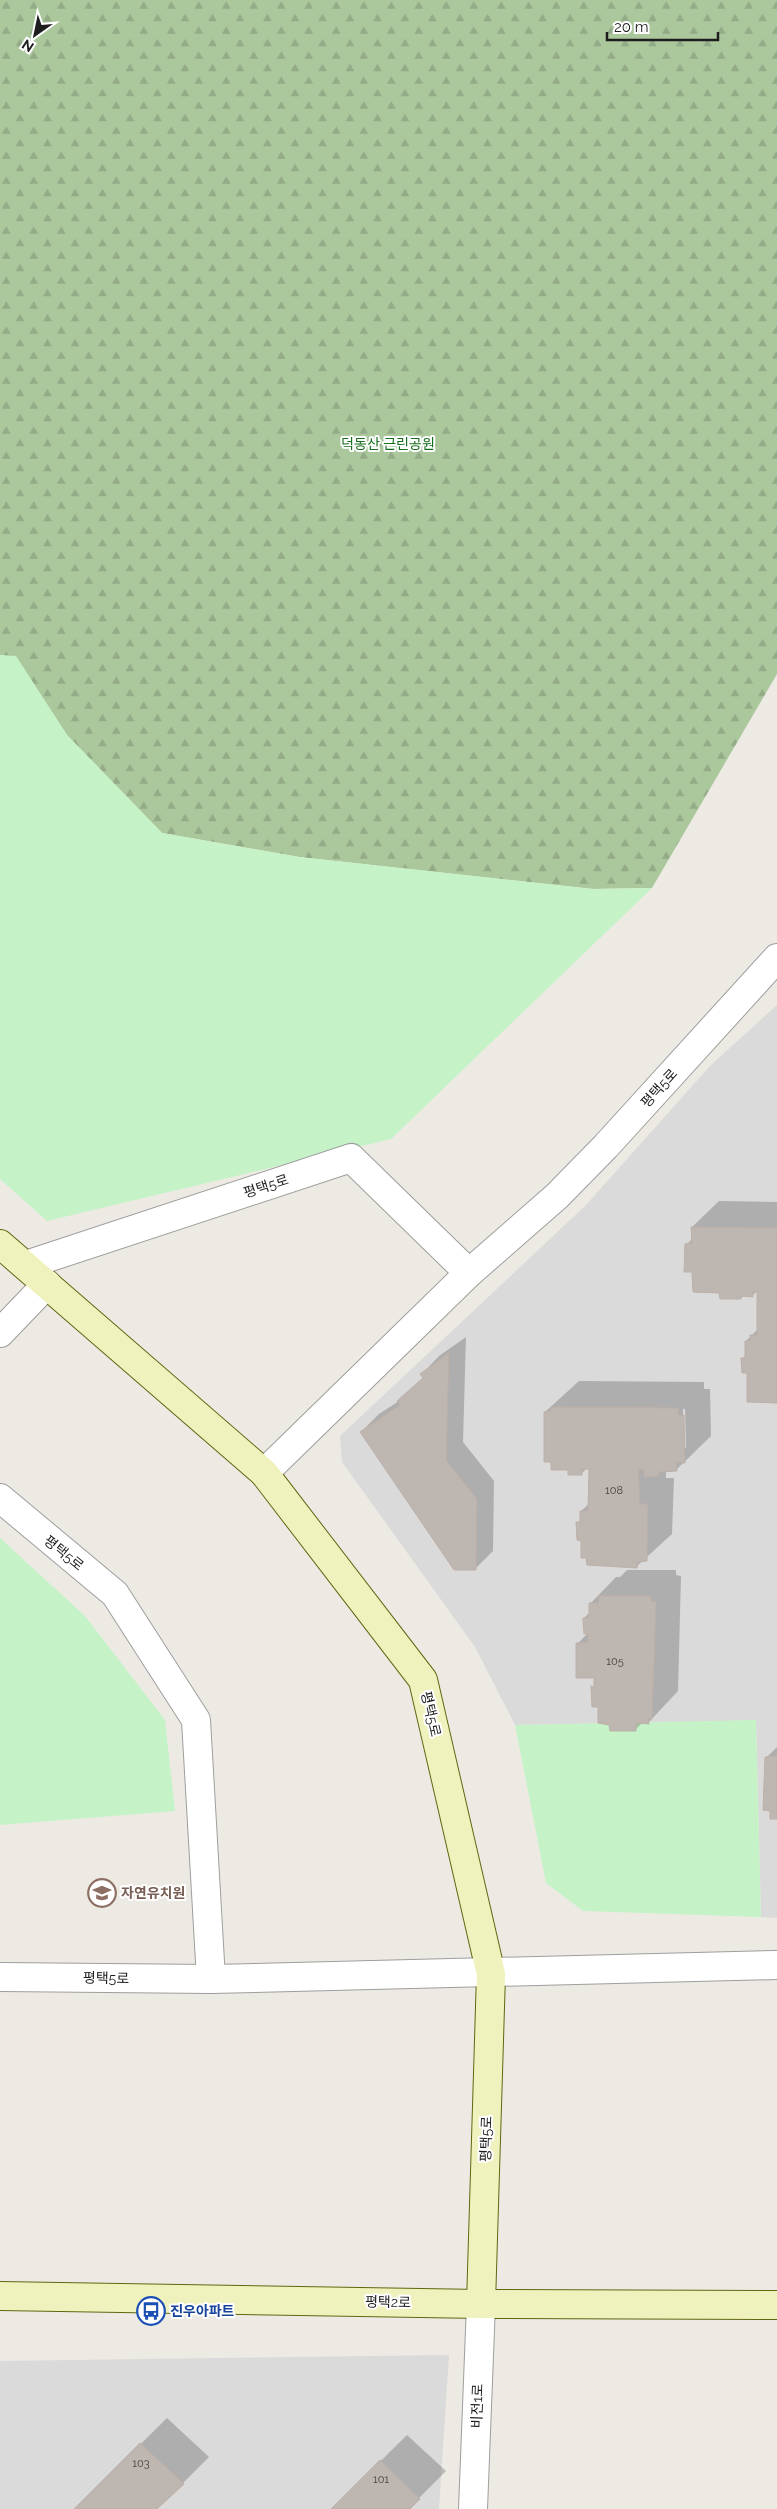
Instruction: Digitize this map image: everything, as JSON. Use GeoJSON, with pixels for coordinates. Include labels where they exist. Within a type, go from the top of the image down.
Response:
{"type":"FeatureCollection","features":[{"type":"Feature","properties":{"kind":"street","name":"평택5로"},"geometry":{"type":"LineString","coordinates":[[264,1473],[469,1273],[557,1196],[606,1146],[777,958]]}},
{"type":"Feature","properties":{"kind":"street","name":"평택5로"},"geometry":{"type":"LineString","coordinates":[[26,1265],[351,1158],[469,1273]]}},
{"type":"Feature","properties":{"kind":"street","name":"평택5로"},"geometry":{"type":"LineString","coordinates":[[0,1244],[264,1473],[423,1680],[491,1974],[481,2304]]}},
{"type":"Feature","properties":{"kind":"street"},"geometry":{"type":"LineString","coordinates":[[0,1333],[47,1284]]}},
{"type":"Feature","properties":{"kind":"street","name":"평택5로"},"geometry":{"type":"LineString","coordinates":[[0,1498],[115,1594],[196,1720],[211,1979]]}},
{"type":"Feature","properties":{"kind":"street"},"geometry":{"type":"LineString","coordinates":[[491,1974],[777,1965]]}},
{"type":"Feature","properties":{"kind":"street","name":"평택5로"},"geometry":{"type":"LineString","coordinates":[[0,1977],[211,1979],[491,1974]]}},
{"type":"Feature","properties":{"kind":"street","name":"평택2로"},"geometry":{"type":"LineString","coordinates":[[0,2296],[481,2304],[777,2305]]}},
{"type":"Feature","properties":{"kind":"street","name":"비전1로"},"geometry":{"type":"LineString","coordinates":[[473,2509],[481,2304]]}},
{"type":"Feature","properties":{"kind":"shaded area"},"geometry":{"type":"Polygon","coordinates":[[[777,1005],[777,1918],[761,1917],[756,1721],[515,1725],[475,1647],[342,1462],[340,1436],[585,1206],[710,1066],[777,1005]]]}},
{"type":"Feature","properties":{"kind":"shaded area","name":"진우아파트"},"geometry":{"type":"Polygon","coordinates":[[[449,2355],[439,2509],[0,2509],[0,2361],[449,2355]]]}},
{"type":"Feature","properties":{"kind":"green space","name":"덕동산 근린공원"},"geometry":{"type":"Polygon","coordinates":[[[0,0],[777,0],[777,674],[652,888],[593,889],[299,857],[162,833],[67,735],[16,657],[0,655],[0,0]]]}},
{"type":"Feature","properties":{"kind":"green space"},"geometry":{"type":"Polygon","coordinates":[[[0,655],[16,656],[67,735],[162,833],[299,857],[593,889],[652,888],[391,1139],[47,1221],[0,1179],[0,655]]]}},
{"type":"Feature","properties":{"kind":"green space"},"geometry":{"type":"Polygon","coordinates":[[[0,1538],[85,1616],[165,1720],[175,1811],[0,1825],[0,1538]]]}},
{"type":"Feature","properties":{"kind":"green space"},"geometry":{"type":"Polygon","coordinates":[[[756,1720],[761,1917],[583,1911],[546,1883],[515,1725],[756,1720]]]}},
{"type":"Feature","properties":{"kind":"building"},"geometry":{"type":"Polygon","coordinates":[[[691,1227],[777,1228],[777,1403],[747,1402],[747,1373],[742,1373],[741,1358],[745,1358],[745,1341],[750,1341],[750,1335],[757,1335],[757,1292],[753,1292],[753,1297],[741,1296],[741,1299],[720,1299],[719,1293],[693,1292],[692,1272],[684,1272],[685,1244],[692,1243],[691,1227]]]}},
{"type":"Feature","properties":{"kind":"building"},"geometry":{"type":"Polygon","coordinates":[[[449,1353],[446,1460],[477,1499],[476,1570],[454,1570],[360,1432],[400,1405],[397,1401],[423,1378],[420,1374],[449,1353]]]}},
{"type":"Feature","properties":{"kind":"building"},"geometry":{"type":"Polygon","coordinates":[[[551,1407],[678,1408],[678,1415],[684,1415],[685,1463],[676,1462],[677,1471],[659,1472],[659,1476],[644,1477],[644,1469],[638,1469],[640,1504],[648,1504],[647,1561],[638,1562],[637,1568],[587,1565],[586,1558],[581,1558],[581,1541],[577,1540],[576,1522],[580,1522],[580,1511],[588,1511],[589,1469],[582,1469],[582,1475],[568,1475],[568,1470],[551,1470],[551,1462],[544,1462],[544,1412],[551,1411],[551,1407]]]}},
{"type":"Feature","properties":{"kind":"building"},"geometry":{"type":"Polygon","coordinates":[[[599,1596],[650,1596],[651,1601],[656,1602],[652,1719],[648,1718],[649,1724],[636,1723],[636,1731],[610,1731],[609,1725],[598,1723],[598,1707],[592,1707],[591,1686],[594,1687],[594,1678],[576,1678],[576,1643],[588,1643],[588,1634],[584,1634],[583,1618],[589,1618],[589,1603],[598,1603],[599,1596]]]}},
{"type":"Feature","properties":{"kind":"building"},"geometry":{"type":"Polygon","coordinates":[[[777,1756],[777,1819],[770,1819],[770,1811],[763,1810],[765,1757],[777,1756]]]}},
{"type":"Feature","properties":{"kind":"building"},"geometry":{"type":"Polygon","coordinates":[[[140,2443],[184,2484],[157,2509],[74,2509],[140,2443]]]}},
{"type":"Feature","properties":{"kind":"building"},"geometry":{"type":"Polygon","coordinates":[[[380,2460],[420,2499],[410,2509],[331,2509],[380,2460]]]}},
{"type":"Feature","properties":{"kind":"place","name":"자연유치원"},"geometry":{"type":"Point","coordinates":[102,1893]}},
{"type":"Feature","properties":{"kind":"place","name":"진우아파트"},"geometry":{"type":"Point","coordinates":[151,2311]}}]}
